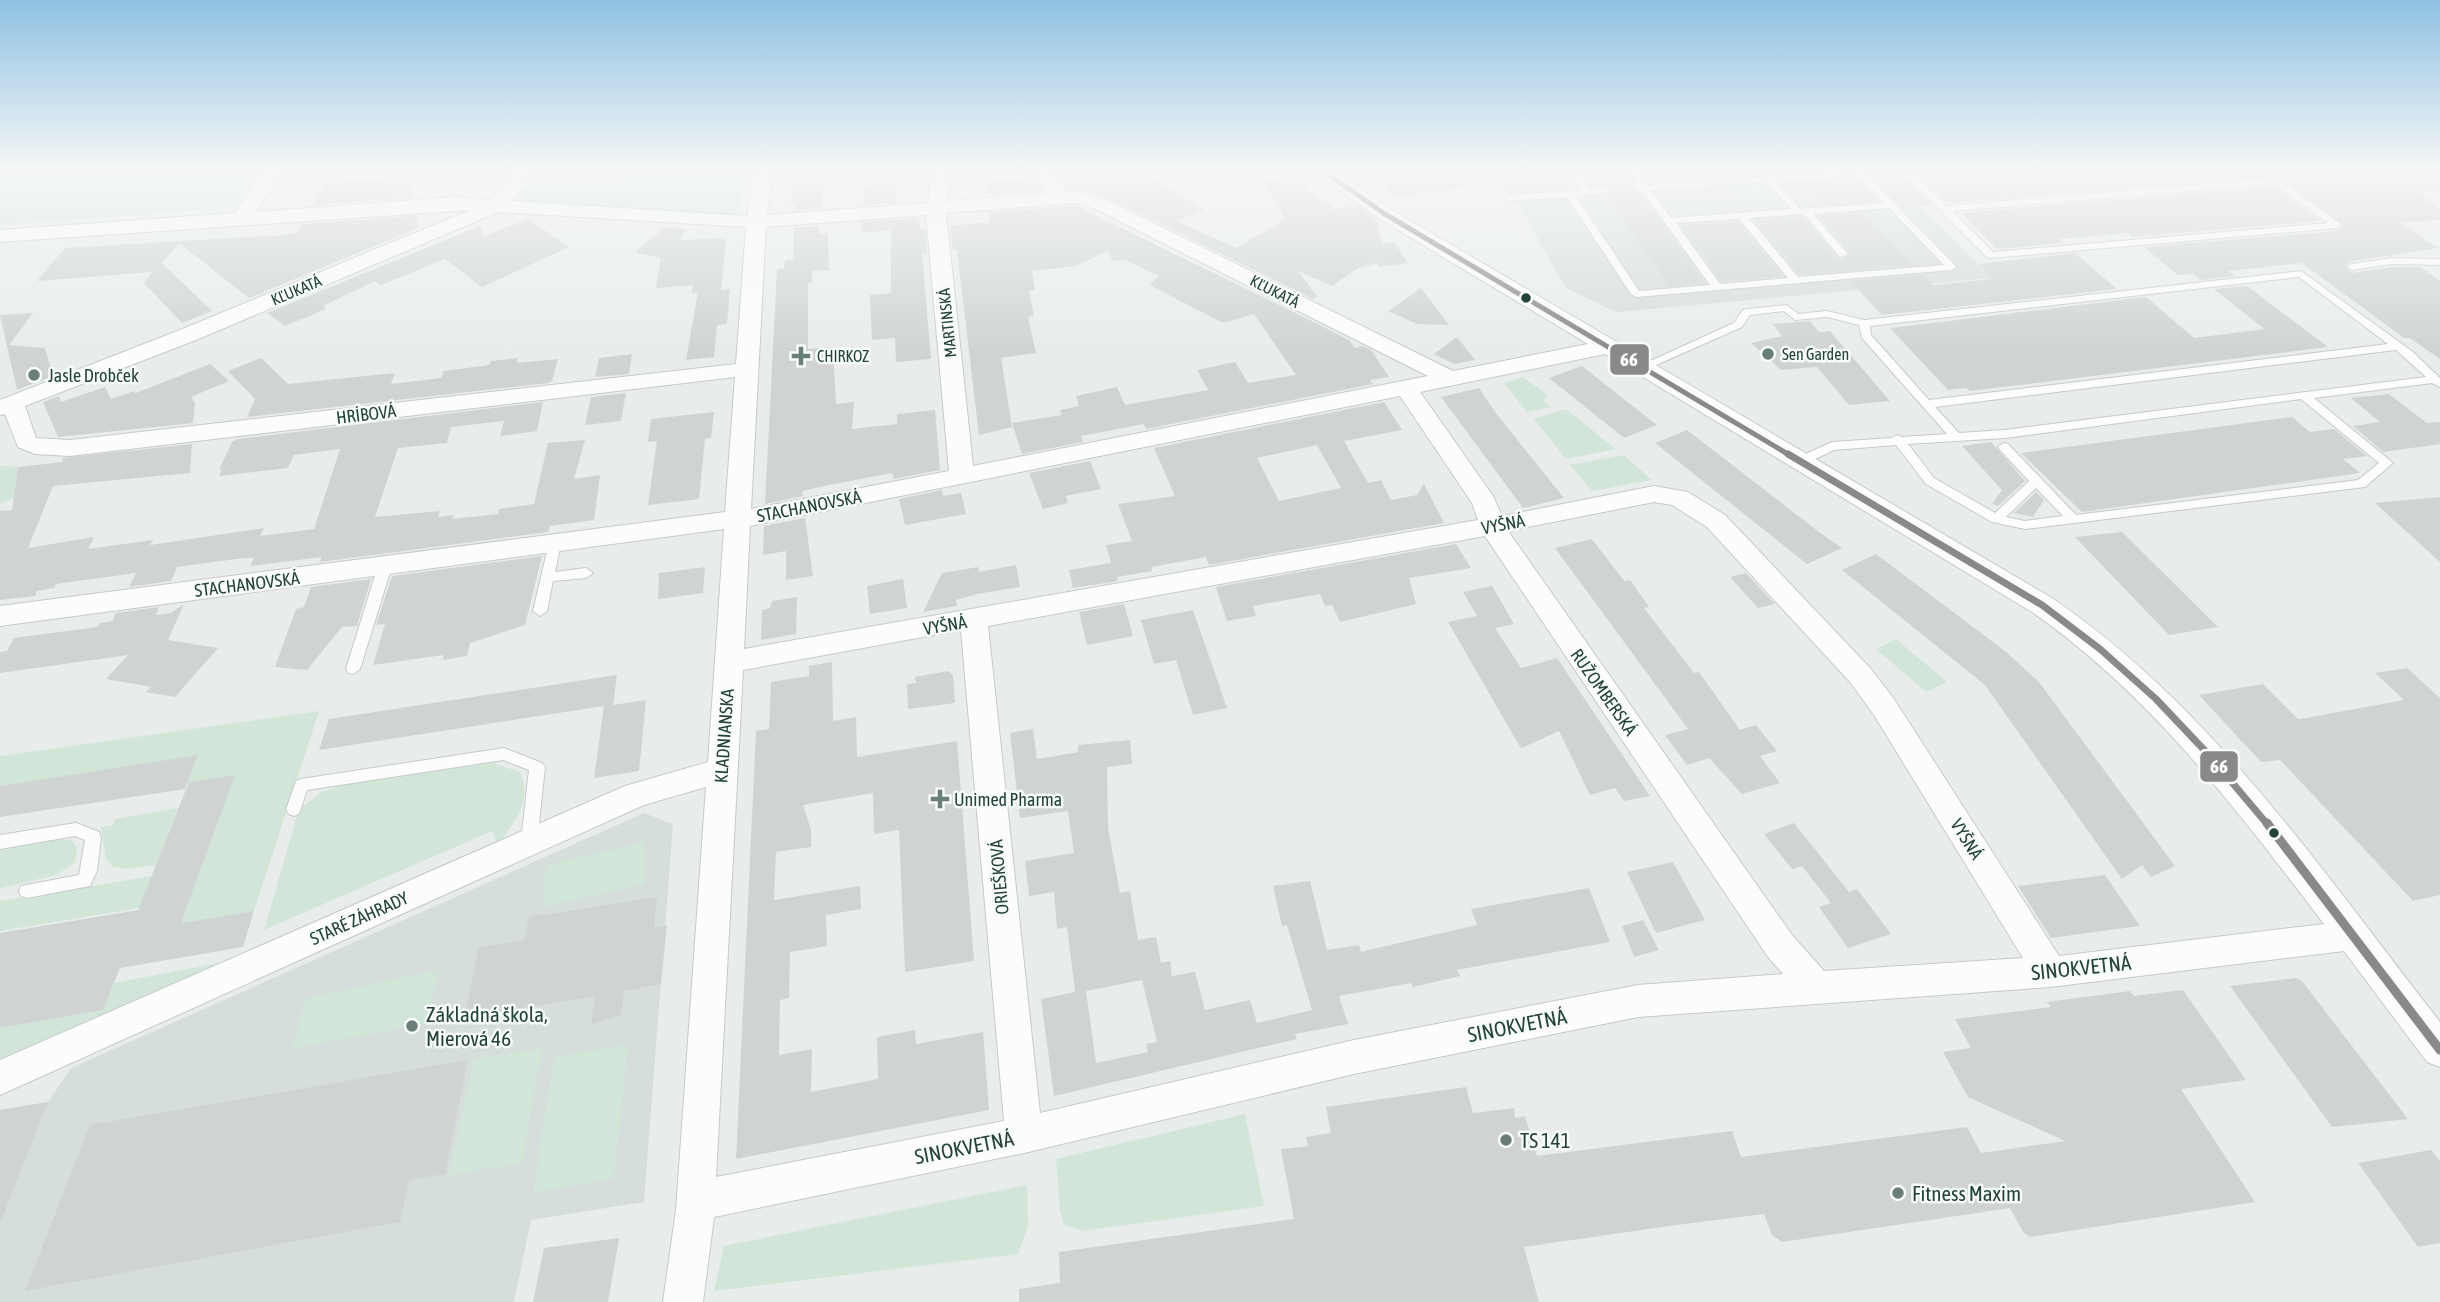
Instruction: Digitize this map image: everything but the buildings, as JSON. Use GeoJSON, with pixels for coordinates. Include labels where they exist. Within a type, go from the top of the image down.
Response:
{"type":"FeatureCollection","features":[{"type":"Feature","properties":{"kind":"street"},"geometry":{"type":"LineString","coordinates":[[0,236],[60,232]]}},
{"type":"Feature","properties":{"kind":"street","name":"KĽUKATÁ"},"geometry":{"type":"LineString","coordinates":[[6,406],[188,335],[434,232]]}},
{"type":"Feature","properties":{"kind":"street","name":"KLADNIANSKA"},"geometry":{"type":"LineString","coordinates":[[683,1302],[695,1201],[755,232]]}},
{"type":"Feature","properties":{"kind":"street","name":"MARTINSKÁ"},"geometry":{"type":"LineString","coordinates":[[939,232],[962,476]]}},
{"type":"Feature","properties":{"kind":"street","name":"KĽUKATÁ"},"geometry":{"type":"LineString","coordinates":[[1156,232],[1451,379]]}},
{"type":"Feature","properties":{"kind":"street"},"geometry":{"type":"LineString","coordinates":[[1415,232],[2042,605],[2113,657],[2202,746],[2353,935],[2440,1050]]}},
{"type":"Feature","properties":{"kind":"street","name":"STACHANOVSKÁ"},"geometry":{"type":"LineString","coordinates":[[0,616],[738,519],[1609,347]]}},
{"type":"Feature","properties":{"kind":"street","name":"HRÍBOVÁ"},"geometry":{"type":"LineString","coordinates":[[6,406],[26,442],[35,446],[70,448],[747,369]]}},
{"type":"Feature","properties":{"kind":"street","name":"RUŽOMBERSKÁ"},"geometry":{"type":"LineString","coordinates":[[1406,388],[1480,496],[1499,540],[1780,946],[1816,988]]}},
{"type":"Feature","properties":{"kind":"street","name":"VYŠNÁ"},"geometry":{"type":"LineString","coordinates":[[729,662],[1493,526],[1654,494],[1679,498],[1716,521],[1873,692],[2050,972]]}},
{"type":"Feature","properties":{"kind":"street","name":"ORIEŠKOVÁ"},"geometry":{"type":"LineString","coordinates":[[974,620],[1024,1135]]}},
{"type":"Feature","properties":{"kind":"street","name":"STARÉ ZÁHRADY"},"geometry":{"type":"LineString","coordinates":[[0,1078],[636,795],[722,770]]}},
{"type":"Feature","properties":{"kind":"street","name":"SINOKVETNÁ"},"geometry":{"type":"LineString","coordinates":[[695,1201],[1024,1135],[1354,1057],[1628,1003],[1693,995],[2050,972],[2353,935]]}},
{"type":"Feature","properties":{"kind":"lane"},"geometry":{"type":"LineString","coordinates":[[1595,232],[1636,294],[1952,267],[1917,232]]}},
{"type":"Feature","properties":{"kind":"lane"},"geometry":{"type":"LineString","coordinates":[[1677,232],[1717,287]]}},
{"type":"Feature","properties":{"kind":"lane"},"geometry":{"type":"LineString","coordinates":[[1755,232],[1795,280]]}},
{"type":"Feature","properties":{"kind":"lane"},"geometry":{"type":"LineString","coordinates":[[1822,232],[1843,254]]}},
{"type":"Feature","properties":{"kind":"lane"},"geometry":{"type":"LineString","coordinates":[[1967,232],[1991,256],[2262,232]]}},
{"type":"Feature","properties":{"kind":"lane"},"geometry":{"type":"LineString","coordinates":[[2352,267],[2392,261],[2440,262]]}},
{"type":"Feature","properties":{"kind":"lane"},"geometry":{"type":"LineString","coordinates":[[1643,367],[1738,325],[1747,312],[1787,308],[1795,317],[1826,314],[1864,323],[2301,274],[2398,345],[2437,382]]}},
{"type":"Feature","properties":{"kind":"lane"},"geometry":{"type":"LineString","coordinates":[[1864,323],[1866,336],[1955,436]]}},
{"type":"Feature","properties":{"kind":"lane"},"geometry":{"type":"LineString","coordinates":[[1927,404],[2398,345]]}},
{"type":"Feature","properties":{"kind":"lane"},"geometry":{"type":"LineString","coordinates":[[1801,461],[1832,446],[1897,439],[2005,433],[2437,382]]}},
{"type":"Feature","properties":{"kind":"lane"},"geometry":{"type":"LineString","coordinates":[[1897,439],[1930,481],[1996,519],[2025,525],[2361,484],[2387,463],[2303,396]]}},
{"type":"Feature","properties":{"kind":"lane"},"geometry":{"type":"LineString","coordinates":[[2004,447],[2073,519]]}},
{"type":"Feature","properties":{"kind":"lane"},"geometry":{"type":"LineString","coordinates":[[1996,519],[2036,481]]}},
{"type":"Feature","properties":{"kind":"lane"},"geometry":{"type":"LineString","coordinates":[[540,611],[555,543]]}},
{"type":"Feature","properties":{"kind":"lane"},"geometry":{"type":"LineString","coordinates":[[353,669],[385,566]]}},
{"type":"Feature","properties":{"kind":"lane"},"geometry":{"type":"LineString","coordinates":[[548,577],[586,573]]}},
{"type":"Feature","properties":{"kind":"lane"},"geometry":{"type":"LineString","coordinates":[[294,810],[301,785],[504,754],[537,767],[530,842]]}},
{"type":"Feature","properties":{"kind":"lane"},"geometry":{"type":"LineString","coordinates":[[0,842],[76,830],[93,837],[89,870],[84,881],[27,891]]}},
{"type":"Feature","properties":{"kind":"shaded area"},"geometry":{"type":"Polygon","coordinates":[[[1534,232],[1946,232],[1992,278],[1616,312],[1566,288],[1534,232]]]}},
{"type":"Feature","properties":{"kind":"shaded area","name":"Základná škola, Mierová 46"},"geometry":{"type":"Polygon","coordinates":[[[644,813],[673,824],[644,1202],[531,1220],[514,1302],[0,1302],[0,1110],[48,1102],[71,1068],[644,813]]]}},
{"type":"Feature","properties":{"kind":"green space"},"geometry":{"type":"Polygon","coordinates":[[[1523,377],[1549,396],[1542,400],[1551,407],[1527,412],[1504,383],[1523,377]]]}},
{"type":"Feature","properties":{"kind":"green space"},"geometry":{"type":"Polygon","coordinates":[[[1566,409],[1616,449],[1566,459],[1534,419],[1566,409]]]}},
{"type":"Feature","properties":{"kind":"green space"},"geometry":{"type":"Polygon","coordinates":[[[1624,455],[1652,480],[1592,491],[1570,465],[1624,455]]]}},
{"type":"Feature","properties":{"kind":"green space"},"geometry":{"type":"Polygon","coordinates":[[[0,466],[18,467],[14,498],[0,504],[0,466]]]}},
{"type":"Feature","properties":{"kind":"green space"},"geometry":{"type":"Polygon","coordinates":[[[1896,639],[1947,682],[1926,692],[1876,649],[1896,639]]]}},
{"type":"Feature","properties":{"kind":"green space"},"geometry":{"type":"Polygon","coordinates":[[[319,711],[254,911],[181,923],[234,776],[187,782],[198,756],[0,786],[0,756],[319,711]]]}},
{"type":"Feature","properties":{"kind":"green space"},"geometry":{"type":"Polygon","coordinates":[[[493,763],[520,772],[524,792],[520,810],[498,845],[492,831],[264,930],[299,809],[322,792],[349,783],[493,763]]]}},
{"type":"Feature","properties":{"kind":"green space"},"geometry":{"type":"Polygon","coordinates":[[[178,808],[156,865],[128,869],[113,867],[106,859],[101,827],[113,825],[115,819],[178,808]]]}},
{"type":"Feature","properties":{"kind":"green space"},"geometry":{"type":"Polygon","coordinates":[[[60,839],[73,841],[77,848],[75,862],[57,875],[0,888],[0,849],[60,839]]]}},
{"type":"Feature","properties":{"kind":"green space"},"geometry":{"type":"Polygon","coordinates":[[[645,842],[645,884],[543,907],[546,865],[645,842]]]}},
{"type":"Feature","properties":{"kind":"green space"},"geometry":{"type":"Polygon","coordinates":[[[152,876],[139,908],[0,931],[0,901],[152,876]]]}},
{"type":"Feature","properties":{"kind":"green space"},"geometry":{"type":"Polygon","coordinates":[[[238,959],[0,1064],[0,1028],[103,1010],[114,983],[238,959]]]}},
{"type":"Feature","properties":{"kind":"green space"},"geometry":{"type":"Polygon","coordinates":[[[438,970],[428,1023],[291,1049],[307,998],[438,970]]]}},
{"type":"Feature","properties":{"kind":"green space"},"geometry":{"type":"Polygon","coordinates":[[[628,1044],[614,1178],[533,1193],[554,1057],[628,1044]]]}},
{"type":"Feature","properties":{"kind":"green space"},"geometry":{"type":"Polygon","coordinates":[[[542,1049],[522,1163],[449,1175],[474,1059],[542,1049]]]}},
{"type":"Feature","properties":{"kind":"green space"},"geometry":{"type":"Polygon","coordinates":[[[1245,1114],[1264,1206],[1083,1231],[1064,1225],[1060,1210],[1056,1159],[1245,1114]]]}},
{"type":"Feature","properties":{"kind":"green space"},"geometry":{"type":"Polygon","coordinates":[[[1027,1185],[1028,1226],[1018,1254],[714,1291],[724,1246],[1027,1185]]]}},
{"type":"Feature","properties":{"kind":"transit line","name":"66"},"geometry":{"type":"LineString","coordinates":[[1415,232],[2042,605],[2100,649],[2156,699],[2257,811],[2440,1050]]}},
{"type":"Feature","properties":{"kind":"place","name":"Sen Garden"},"geometry":{"type":"Point","coordinates":[1768,354]}},
{"type":"Feature","properties":{"kind":"place","name":"CHIRKOZ"},"geometry":{"type":"Point","coordinates":[801,356]}},
{"type":"Feature","properties":{"kind":"place","name":"Jasle Drobček"},"geometry":{"type":"Point","coordinates":[34,375]}},
{"type":"Feature","properties":{"kind":"place","name":"Unimed Pharma"},"geometry":{"type":"Point","coordinates":[940,799]}},
{"type":"Feature","properties":{"kind":"place","name":"Základná škola, Mierová 46"},"geometry":{"type":"Point","coordinates":[412,1026]}},
{"type":"Feature","properties":{"kind":"place","name":"TS 141"},"geometry":{"type":"Point","coordinates":[1506,1140]}},
{"type":"Feature","properties":{"kind":"place","name":"Fitness Maxim"},"geometry":{"type":"Point","coordinates":[1898,1193]}}]}
